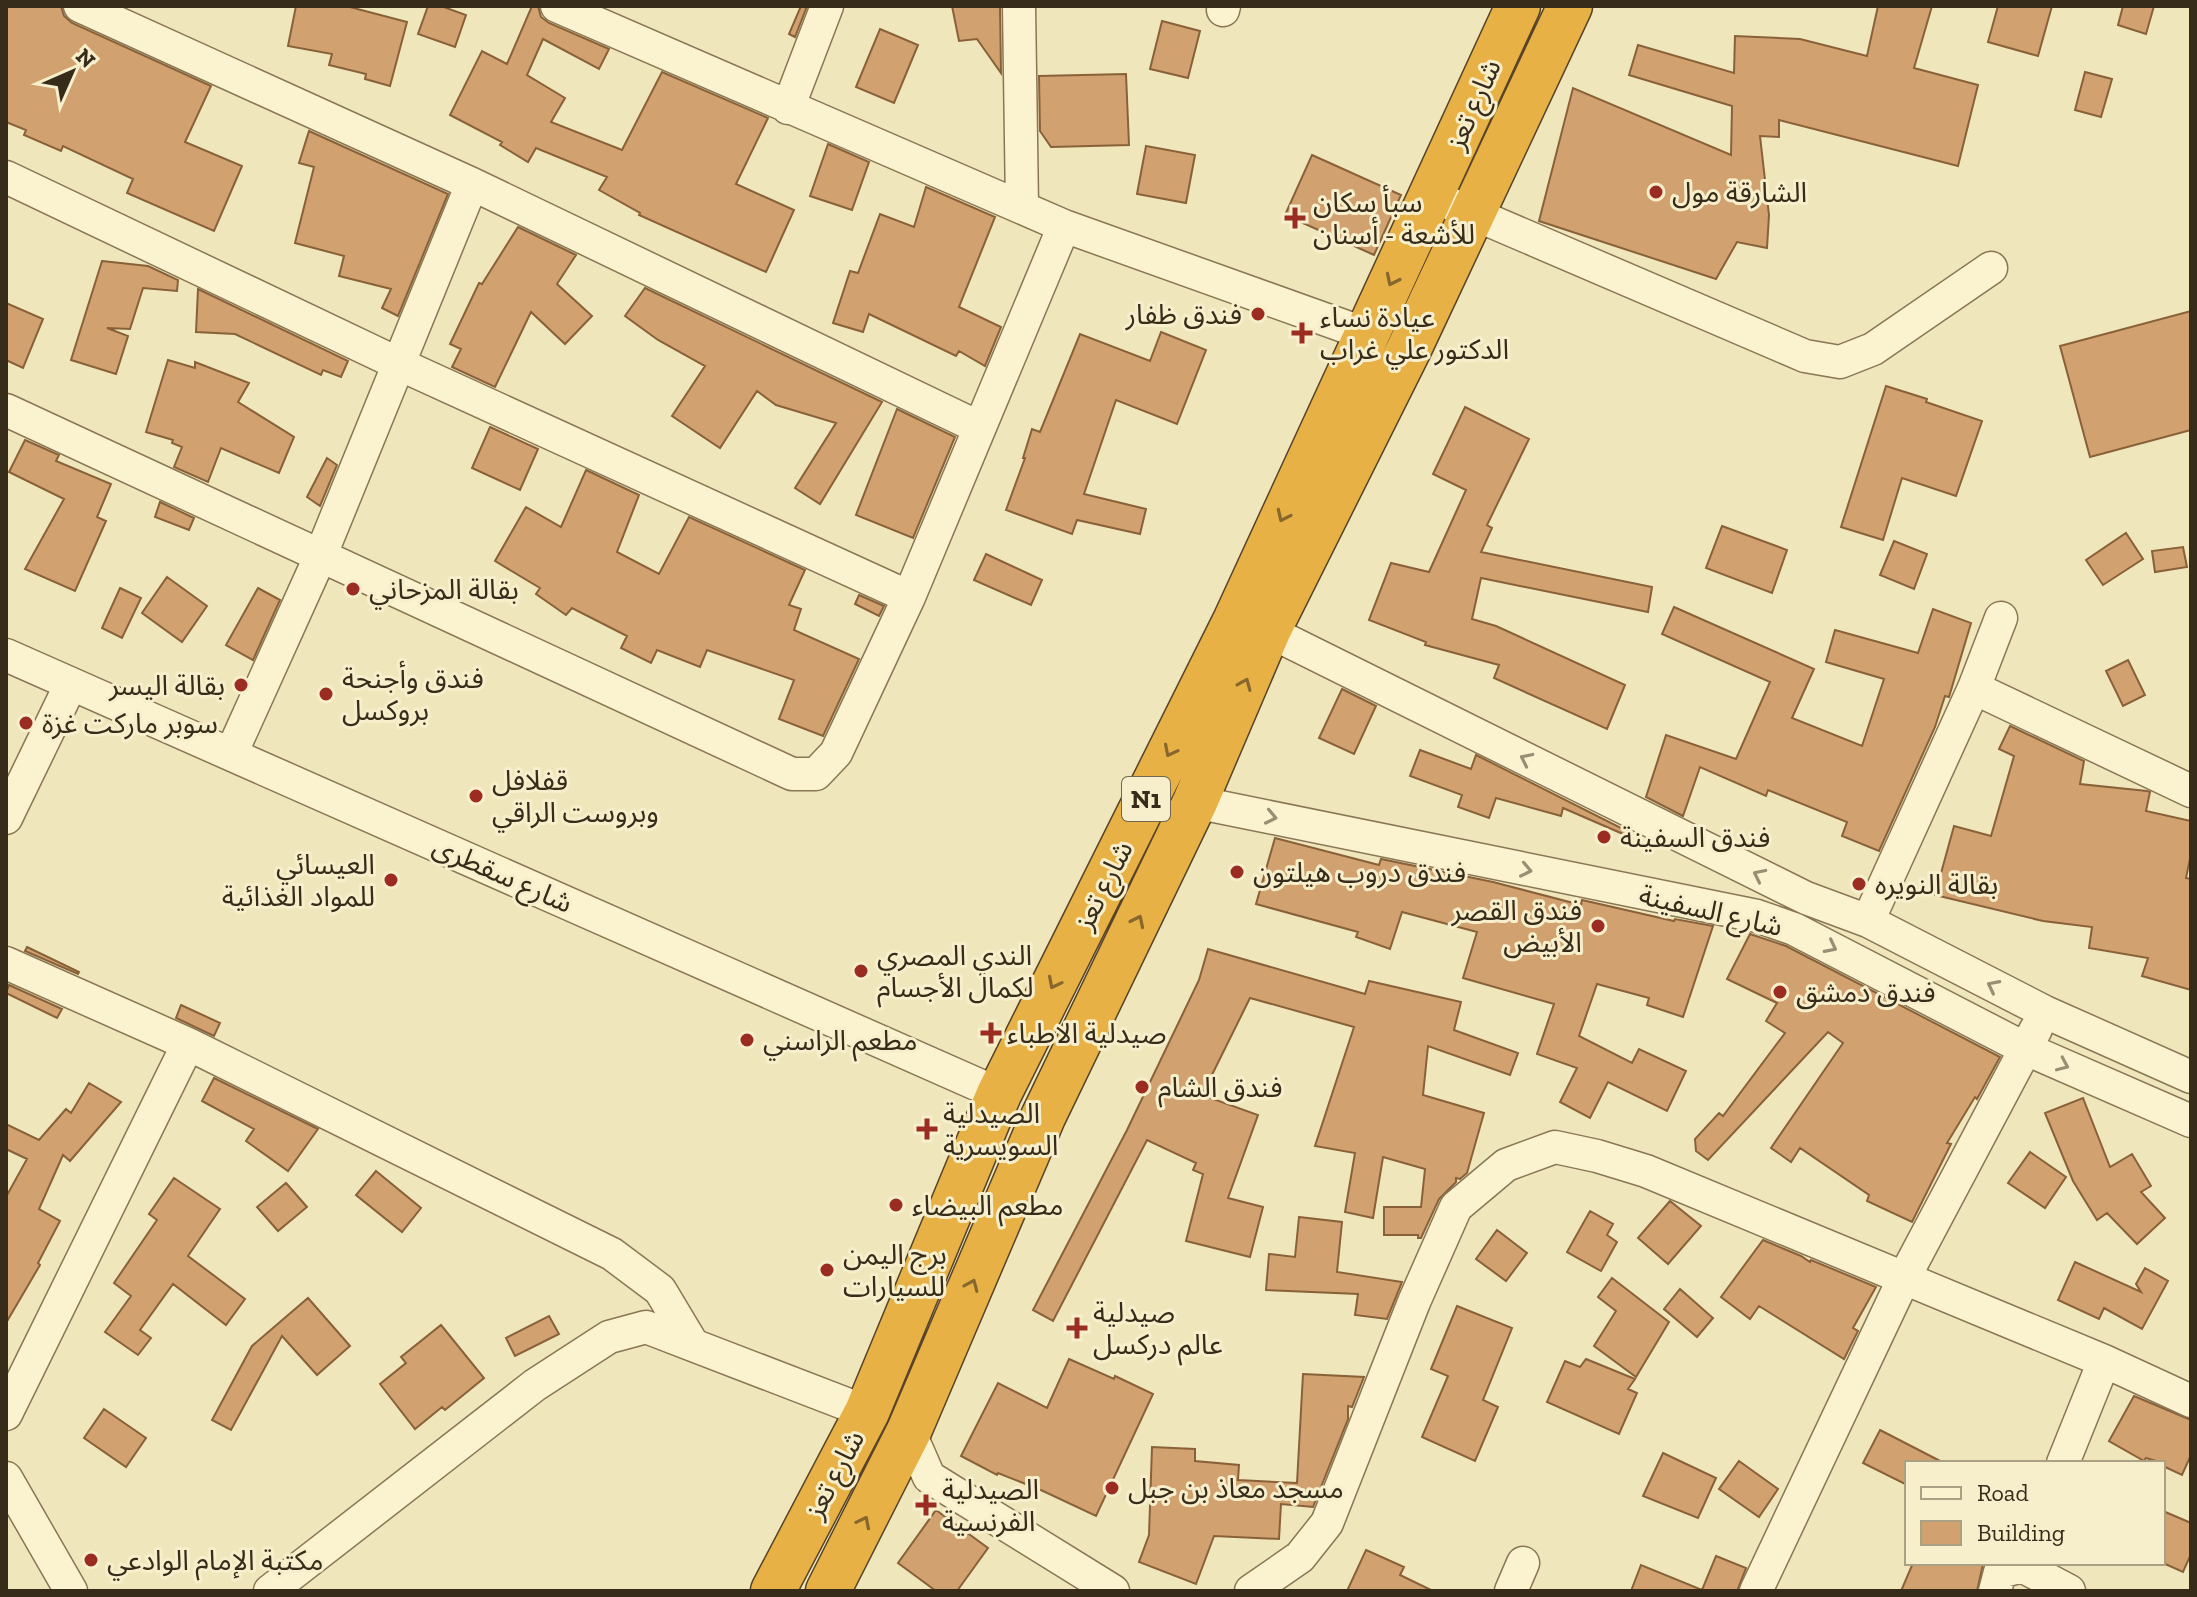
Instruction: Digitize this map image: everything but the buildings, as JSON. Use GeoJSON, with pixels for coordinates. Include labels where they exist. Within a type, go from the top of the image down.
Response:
{"type":"FeatureCollection","features":[{"type":"Feature","properties":{"kind":"highway","name":"شارع تعز"},"geometry":{"type":"LineString","coordinates":[[773,1591],[867,1412],[999,1094],[1235,621],[1518,6]]}},
{"type":"Feature","properties":{"kind":"highway","name":"شارع تعز"},"geometry":{"type":"LineString","coordinates":[[828,1591],[909,1431],[1043,1117],[1195,802],[1268,631],[1409,349],[1570,6]]}},
{"type":"Feature","properties":{"kind":"highway"},"geometry":{"type":"LineString","coordinates":[[999,1094],[1043,1117]]}},
{"type":"Feature","properties":{"kind":"street"},"geometry":{"type":"LineString","coordinates":[[80,6],[472,184],[978,427]]}},
{"type":"Feature","properties":{"kind":"street"},"geometry":{"type":"LineString","coordinates":[[557,6],[1064,226],[1366,334]]}},
{"type":"Feature","properties":{"kind":"street"},"geometry":{"type":"LineString","coordinates":[[788,108],[827,6]]}},
{"type":"Feature","properties":{"kind":"street"},"geometry":{"type":"LineString","coordinates":[[1019,6],[1022,207]]}},
{"type":"Feature","properties":{"kind":"street"},"geometry":{"type":"LineString","coordinates":[[6,177],[399,364],[909,597]]}},
{"type":"Feature","properties":{"kind":"street"},"geometry":{"type":"LineString","coordinates":[[231,754],[320,557],[472,184]]}},
{"type":"Feature","properties":{"kind":"street"},"geometry":{"type":"LineString","coordinates":[[1432,196],[1805,356],[1840,362],[1873,349],[1991,268]]}},
{"type":"Feature","properties":{"kind":"street"},"geometry":{"type":"LineString","coordinates":[[6,410],[792,774],[816,774],[836,753],[909,597],[1064,226]]}},
{"type":"Feature","properties":{"kind":"street"},"geometry":{"type":"LineString","coordinates":[[1868,921],[1974,688],[2001,618]]}},
{"type":"Feature","properties":{"kind":"street","name":"شارع السفينة"},"geometry":{"type":"LineString","coordinates":[[1268,631],[1806,898],[1868,921],[2045,1012],[2191,1077]]}},
{"type":"Feature","properties":{"kind":"street","name":"شارع سقطرى"},"geometry":{"type":"LineString","coordinates":[[6,655],[70,686],[231,754],[999,1094]]}},
{"type":"Feature","properties":{"kind":"street"},"geometry":{"type":"LineString","coordinates":[[6,818],[70,686]]}},
{"type":"Feature","properties":{"kind":"street"},"geometry":{"type":"LineString","coordinates":[[1974,688],[2191,791]]}},
{"type":"Feature","properties":{"kind":"street","name":"شارع السفينة"},"geometry":{"type":"LineString","coordinates":[[1195,802],[1719,908],[1794,929],[2026,1049],[2191,1121]]}},
{"type":"Feature","properties":{"kind":"street"},"geometry":{"type":"LineString","coordinates":[[1794,929],[1806,898]]}},
{"type":"Feature","properties":{"kind":"street"},"geometry":{"type":"LineString","coordinates":[[6,963],[188,1044],[612,1254],[660,1290],[693,1345]]}},
{"type":"Feature","properties":{"kind":"street"},"geometry":{"type":"LineString","coordinates":[[1756,1591],[1904,1278],[2045,1012]]}},
{"type":"Feature","properties":{"kind":"street"},"geometry":{"type":"LineString","coordinates":[[6,1414],[188,1044]]}},
{"type":"Feature","properties":{"kind":"street"},"geometry":{"type":"LineString","coordinates":[[1251,1591],[1300,1557],[1327,1523],[1414,1302],[1456,1207],[1506,1165],[1555,1147],[1646,1171],[2104,1361],[2191,1401]]}},
{"type":"Feature","properties":{"kind":"street"},"geometry":{"type":"LineString","coordinates":[[270,1591],[535,1385],[609,1337],[646,1327],[867,1412]]}},
{"type":"Feature","properties":{"kind":"street"},"geometry":{"type":"LineString","coordinates":[[2064,1461],[2104,1361]]}},
{"type":"Feature","properties":{"kind":"street"},"geometry":{"type":"LineString","coordinates":[[909,1431],[929,1477],[1113,1591]]}},
{"type":"Feature","properties":{"kind":"street"},"geometry":{"type":"LineString","coordinates":[[885,1483],[929,1477]]}},
{"type":"Feature","properties":{"kind":"street"},"geometry":{"type":"LineString","coordinates":[[6,1478],[71,1591]]}},
{"type":"Feature","properties":{"kind":"street"},"geometry":{"type":"LineString","coordinates":[[1995,1591],[2000,1572],[2020,1565]]}},
{"type":"Feature","properties":{"kind":"street"},"geometry":{"type":"LineString","coordinates":[[2025,1565],[2069,1591]]}},
{"type":"Feature","properties":{"kind":"place","name":"الشارقة مول"},"geometry":{"type":"Point","coordinates":[1656,192]}},
{"type":"Feature","properties":{"kind":"place","name":"سبأ سكان للأشعة - أسنان"},"geometry":{"type":"Point","coordinates":[1295,218]}},
{"type":"Feature","properties":{"kind":"place","name":"فندق ظفار"},"geometry":{"type":"Point","coordinates":[1258,314]}},
{"type":"Feature","properties":{"kind":"place","name":"عيادة نساء الدكتور علي غراب"},"geometry":{"type":"Point","coordinates":[1302,333]}},
{"type":"Feature","properties":{"kind":"place","name":"بقالة المزحاني"},"geometry":{"type":"Point","coordinates":[353,589]}},
{"type":"Feature","properties":{"kind":"place","name":"بقالة اليسر"},"geometry":{"type":"Point","coordinates":[241,685]}},
{"type":"Feature","properties":{"kind":"place","name":"فندق وأجنحة بروكسل"},"geometry":{"type":"Point","coordinates":[326,694]}},
{"type":"Feature","properties":{"kind":"place","name":"سوبر ماركت غزة"},"geometry":{"type":"Point","coordinates":[26,723]}},
{"type":"Feature","properties":{"kind":"place","name":"قفلافل وبروست الراقي"},"geometry":{"type":"Point","coordinates":[476,796]}},
{"type":"Feature","properties":{"kind":"place","name":"فندق السفينة"},"geometry":{"type":"Point","coordinates":[1604,837]}},
{"type":"Feature","properties":{"kind":"place","name":"فندق دروب هيلتون"},"geometry":{"type":"Point","coordinates":[1237,872]}},
{"type":"Feature","properties":{"kind":"place","name":"العيسائي للمواد الغذائية"},"geometry":{"type":"Point","coordinates":[391,880]}},
{"type":"Feature","properties":{"kind":"place","name":"بقالة النويره"},"geometry":{"type":"Point","coordinates":[1859,884]}},
{"type":"Feature","properties":{"kind":"place","name":"فندق القصر الأبيض"},"geometry":{"type":"Point","coordinates":[1598,926]}},
{"type":"Feature","properties":{"kind":"place","name":"الندي المصري لكمال الأجسام"},"geometry":{"type":"Point","coordinates":[861,971]}},
{"type":"Feature","properties":{"kind":"place","name":"فندق دمشق"},"geometry":{"type":"Point","coordinates":[1780,992]}},
{"type":"Feature","properties":{"kind":"place","name":"صيدلية الاطباء"},"geometry":{"type":"Point","coordinates":[991,1033]}},
{"type":"Feature","properties":{"kind":"place","name":"مطعم الراسني"},"geometry":{"type":"Point","coordinates":[747,1040]}},
{"type":"Feature","properties":{"kind":"place","name":"فندق الشام"},"geometry":{"type":"Point","coordinates":[1142,1087]}},
{"type":"Feature","properties":{"kind":"place","name":"الصيدلية السويسرية"},"geometry":{"type":"Point","coordinates":[927,1129]}},
{"type":"Feature","properties":{"kind":"place","name":"مطعم البيضاء"},"geometry":{"type":"Point","coordinates":[896,1205]}},
{"type":"Feature","properties":{"kind":"place","name":"برج اليمن للسيارات"},"geometry":{"type":"Point","coordinates":[827,1270]}},
{"type":"Feature","properties":{"kind":"place","name":"صيدلية عالم دركسل"},"geometry":{"type":"Point","coordinates":[1077,1328]}},
{"type":"Feature","properties":{"kind":"place","name":"مسجد معاذ بن جبل"},"geometry":{"type":"Point","coordinates":[1112,1488]}},
{"type":"Feature","properties":{"kind":"place","name":"الصيدلية الفرنسية"},"geometry":{"type":"Point","coordinates":[926,1505]}},
{"type":"Feature","properties":{"kind":"place","name":"مكتبة الإمام الوادعي"},"geometry":{"type":"Point","coordinates":[91,1560]}}]}
